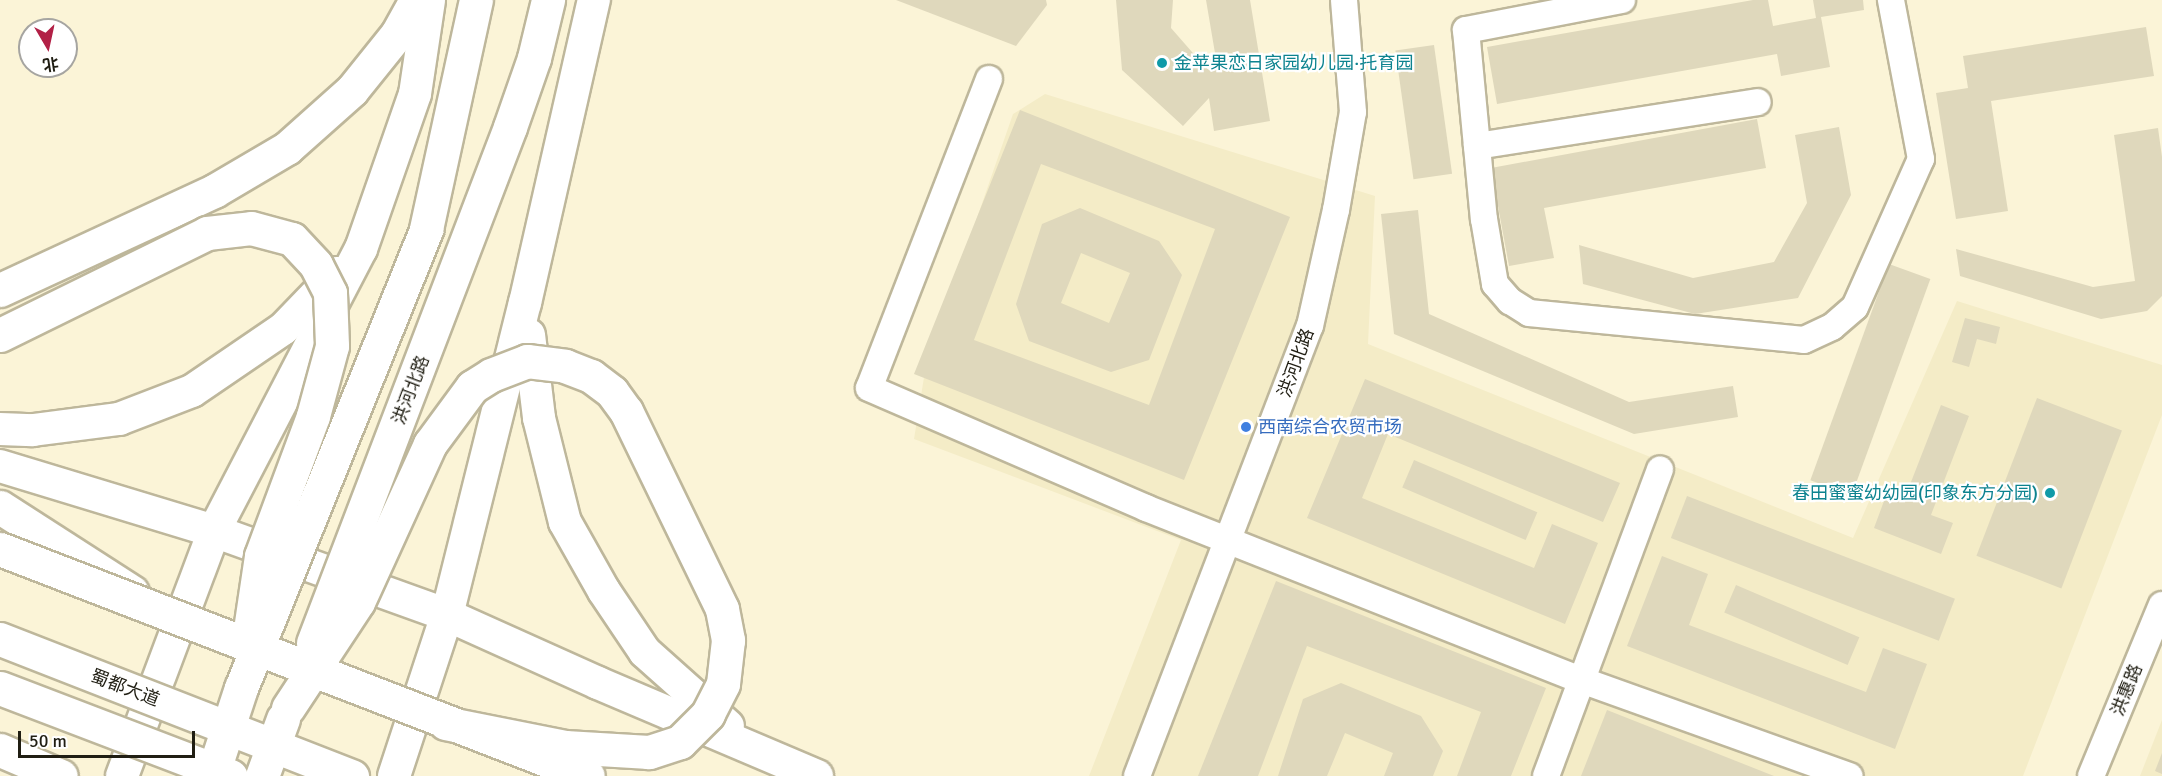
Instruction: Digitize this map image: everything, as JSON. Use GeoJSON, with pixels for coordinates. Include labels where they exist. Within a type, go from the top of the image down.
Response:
{"type":"FeatureCollection","features":[{"type":"Feature","properties":{"kind":"main road"},"geometry":{"type":"LineString","coordinates":[[0,290],[214,191],[287,148],[352,90],[397,34],[416,0]]}},
{"type":"Feature","properties":{"kind":"main road"},"geometry":{"type":"LineString","coordinates":[[212,776],[241,688],[426,229],[476,0]]}},
{"type":"Feature","properties":{"kind":"main road","name":"洪河北路"},"geometry":{"type":"LineString","coordinates":[[262,776],[348,557],[510,127],[534,58],[548,0]]}},
{"type":"Feature","properties":{"kind":"main road"},"geometry":{"type":"LineString","coordinates":[[0,335],[207,233],[251,228],[292,239],[316,265],[330,293],[332,346],[313,416],[261,556],[241,688]]}},
{"type":"Feature","properties":{"kind":"main road"},"geometry":{"type":"LineString","coordinates":[[288,708],[358,602],[430,444],[471,387],[491,375],[527,361],[565,366],[591,376],[612,392],[626,411],[722,609],[728,640],[723,684],[708,714],[680,742],[649,753],[565,747],[445,723]]}},
{"type":"Feature","properties":{"kind":"main road"},"geometry":{"type":"LineString","coordinates":[[0,507],[171,617]]}},
{"type":"Feature","properties":{"kind":"main road"},"geometry":{"type":"LineString","coordinates":[[0,549],[445,723],[588,776]]}},
{"type":"Feature","properties":{"kind":"main road","name":"蜀都大道"},"geometry":{"type":"LineString","coordinates":[[0,639],[352,776]]}},
{"type":"Feature","properties":{"kind":"main road"},"geometry":{"type":"LineString","coordinates":[[0,688],[231,776]]}},
{"type":"Feature","properties":{"kind":"main road"},"geometry":{"type":"LineString","coordinates":[[0,750],[61,776]]}},
{"type":"Feature","properties":{"kind":"street"},"geometry":{"type":"LineString","coordinates":[[122,776],[214,531],[361,249],[415,94],[429,0]]}},
{"type":"Feature","properties":{"kind":"street"},"geometry":{"type":"LineString","coordinates":[[394,776],[447,615],[525,303],[594,0]]}},
{"type":"Feature","properties":{"kind":"street","name":"洪河北路"},"geometry":{"type":"LineString","coordinates":[[1137,776],[1310,326],[1336,210],[1353,112],[1344,0]]}},
{"type":"Feature","properties":{"kind":"street"},"geometry":{"type":"LineString","coordinates":[[1622,0],[1466,30],[1477,146],[1495,284],[1510,301],[1529,313],[1804,340],[1832,327],[1855,307],[1921,159],[1891,0]]}},
{"type":"Feature","properties":{"kind":"street"},"geometry":{"type":"LineString","coordinates":[[989,79],[870,388],[1146,508],[1229,541],[1584,681],[1849,776]]}},
{"type":"Feature","properties":{"kind":"street"},"geometry":{"type":"LineString","coordinates":[[1477,146],[1758,102]]}},
{"type":"Feature","properties":{"kind":"street"},"geometry":{"type":"LineString","coordinates":[[0,429],[33,430],[119,419],[192,391],[283,329],[361,249]]}},
{"type":"Feature","properties":{"kind":"street"},"geometry":{"type":"LineString","coordinates":[[525,303],[539,418],[566,522],[604,591],[645,652],[756,750]]}},
{"type":"Feature","properties":{"kind":"street"},"geometry":{"type":"LineString","coordinates":[[0,466],[214,531],[447,615],[598,683],[817,776]]}},
{"type":"Feature","properties":{"kind":"street"},"geometry":{"type":"LineString","coordinates":[[1546,776],[1584,681],[1660,470]]}},
{"type":"Feature","properties":{"kind":"street","name":"洪惠路"},"geometry":{"type":"LineString","coordinates":[[2091,776],[2162,605]]}},
{"type":"Feature","properties":{"kind":"shaded area","name":"西南综合农贸市场"},"geometry":{"type":"Polygon","coordinates":[[[1045,94],[1375,196],[1368,344],[1853,538],[1957,301],[2162,365],[2162,415],[2023,776],[1089,776],[1181,540],[914,439],[926,365],[1013,114],[1045,94]]]}},
{"type":"Feature","properties":{"kind":"shaded area"},"geometry":{"type":"Polygon","coordinates":[[[2162,720],[2162,776],[2140,776],[2162,720]]]}},
{"type":"Feature","properties":{"kind":"building"},"geometry":{"type":"Polygon","coordinates":[[[896,0],[1046,0],[1047,5],[1016,46],[896,0]]]}},
{"type":"Feature","properties":{"kind":"building","name":"金苹果恋日家园幼儿园·托育园"},"geometry":{"type":"Polygon","coordinates":[[[1116,0],[1173,0],[1171,28],[1206,68],[1216,59],[1206,0],[1250,0],[1270,121],[1214,131],[1209,98],[1183,126],[1122,70],[1116,0]]]}},
{"type":"Feature","properties":{"kind":"building"},"geometry":{"type":"Polygon","coordinates":[[[1753,0],[1768,0],[1773,26],[1816,18],[1813,0],[1863,0],[1864,10],[1821,17],[1830,67],[1781,76],[1777,54],[1497,104],[1487,47],[1753,0]]]}},
{"type":"Feature","properties":{"kind":"building"},"geometry":{"type":"Polygon","coordinates":[[[2146,27],[2154,76],[1991,101],[2008,211],[1956,219],[1936,93],[1968,88],[1963,56],[2146,27]]]}},
{"type":"Feature","properties":{"kind":"building"},"geometry":{"type":"Polygon","coordinates":[[[1434,45],[1452,174],[1413,179],[1395,50],[1434,45]]]}},
{"type":"Feature","properties":{"kind":"building"},"geometry":{"type":"Polygon","coordinates":[[[1020,110],[1290,217],[1184,480],[914,374],[1020,110]],[[1041,164],[974,340],[1149,405],[1215,229],[1041,164]]]}},
{"type":"Feature","properties":{"kind":"building"},"geometry":{"type":"Polygon","coordinates":[[[1757,119],[1766,168],[1544,208],[1554,258],[1509,266],[1491,168],[1757,119]]]}},
{"type":"Feature","properties":{"kind":"building"},"geometry":{"type":"Polygon","coordinates":[[[1839,127],[1851,195],[1798,298],[1695,314],[1583,284],[1579,245],[1693,278],[1774,262],[1807,203],[1795,135],[1839,127]]]}},
{"type":"Feature","properties":{"kind":"building"},"geometry":{"type":"Polygon","coordinates":[[[2158,128],[2162,157],[2162,296],[2147,311],[2101,319],[1960,276],[1956,249],[2093,287],[2135,281],[2114,135],[2158,128]]]}},
{"type":"Feature","properties":{"kind":"building"},"geometry":{"type":"Polygon","coordinates":[[[1080,208],[1159,241],[1182,275],[1149,360],[1111,372],[1029,341],[1016,304],[1042,224],[1080,208]],[[1081,253],[1061,303],[1109,323],[1130,273],[1081,253]]]}},
{"type":"Feature","properties":{"kind":"building"},"geometry":{"type":"Polygon","coordinates":[[[1418,210],[1429,314],[1629,402],[1733,386],[1738,417],[1634,434],[1394,334],[1381,214],[1418,210]]]}},
{"type":"Feature","properties":{"kind":"building"},"geometry":{"type":"Polygon","coordinates":[[[1889,264],[1930,279],[1852,495],[1810,480],[1889,264]]]}},
{"type":"Feature","properties":{"kind":"building"},"geometry":{"type":"Polygon","coordinates":[[[1965,318],[2000,327],[1996,344],[1977,339],[1969,367],[1952,362],[1965,318]]]}},
{"type":"Feature","properties":{"kind":"building"},"geometry":{"type":"Polygon","coordinates":[[[1365,379],[1620,483],[1603,522],[1388,434],[1362,498],[1534,568],[1552,524],[1598,543],[1565,624],[1307,518],[1365,379]]]}},
{"type":"Feature","properties":{"kind":"building","name":"春田蜜蜜幼幼园(印象东方分园)"},"geometry":{"type":"Polygon","coordinates":[[[2037,398],[2122,431],[2061,588],[1976,556],[2037,398]]]}},
{"type":"Feature","properties":{"kind":"building"},"geometry":{"type":"Polygon","coordinates":[[[1941,405],[1969,416],[1931,515],[1953,523],[1941,554],[1874,528],[1887,493],[1904,500],[1941,405]]]}},
{"type":"Feature","properties":{"kind":"building"},"geometry":{"type":"Polygon","coordinates":[[[1414,460],[1537,512],[1526,540],[1402,488],[1414,460]]]}},
{"type":"Feature","properties":{"kind":"building"},"geometry":{"type":"Polygon","coordinates":[[[1687,496],[1955,599],[1939,641],[1671,538],[1687,496]]]}},
{"type":"Feature","properties":{"kind":"building"},"geometry":{"type":"Polygon","coordinates":[[[1662,556],[1708,574],[1689,625],[1866,692],[1883,648],[1927,664],[1895,749],[1627,646],[1662,556]]]}},
{"type":"Feature","properties":{"kind":"building"},"geometry":{"type":"Polygon","coordinates":[[[1276,581],[1546,688],[1511,776],[1457,776],[1481,712],[1307,646],[1258,776],[1198,776],[1276,581]]]}},
{"type":"Feature","properties":{"kind":"building"},"geometry":{"type":"Polygon","coordinates":[[[1736,585],[1859,637],[1848,665],[1724,613],[1736,585]]]}},
{"type":"Feature","properties":{"kind":"building"},"geometry":{"type":"Polygon","coordinates":[[[1341,683],[1421,716],[1443,751],[1433,776],[1384,776],[1393,753],[1345,733],[1327,776],[1278,776],[1303,699],[1341,683]]]}},
{"type":"Feature","properties":{"kind":"building"},"geometry":{"type":"Polygon","coordinates":[[[1607,710],[1774,776],[1581,776],[1607,710]]]}},
{"type":"Feature","properties":{"kind":"building"},"geometry":{"type":"Polygon","coordinates":[[[2162,753],[2162,774],[2155,771],[2162,753]]]}},
{"type":"Feature","properties":{"kind":"place","name":"金苹果恋日家园幼儿园·托育园"},"geometry":{"type":"Point","coordinates":[1162,63]}},
{"type":"Feature","properties":{"kind":"place","name":"西南综合农贸市场"},"geometry":{"type":"Point","coordinates":[1246,427]}},
{"type":"Feature","properties":{"kind":"place","name":"春田蜜蜜幼幼园(印象东方分园)"},"geometry":{"type":"Point","coordinates":[2050,493]}}]}
